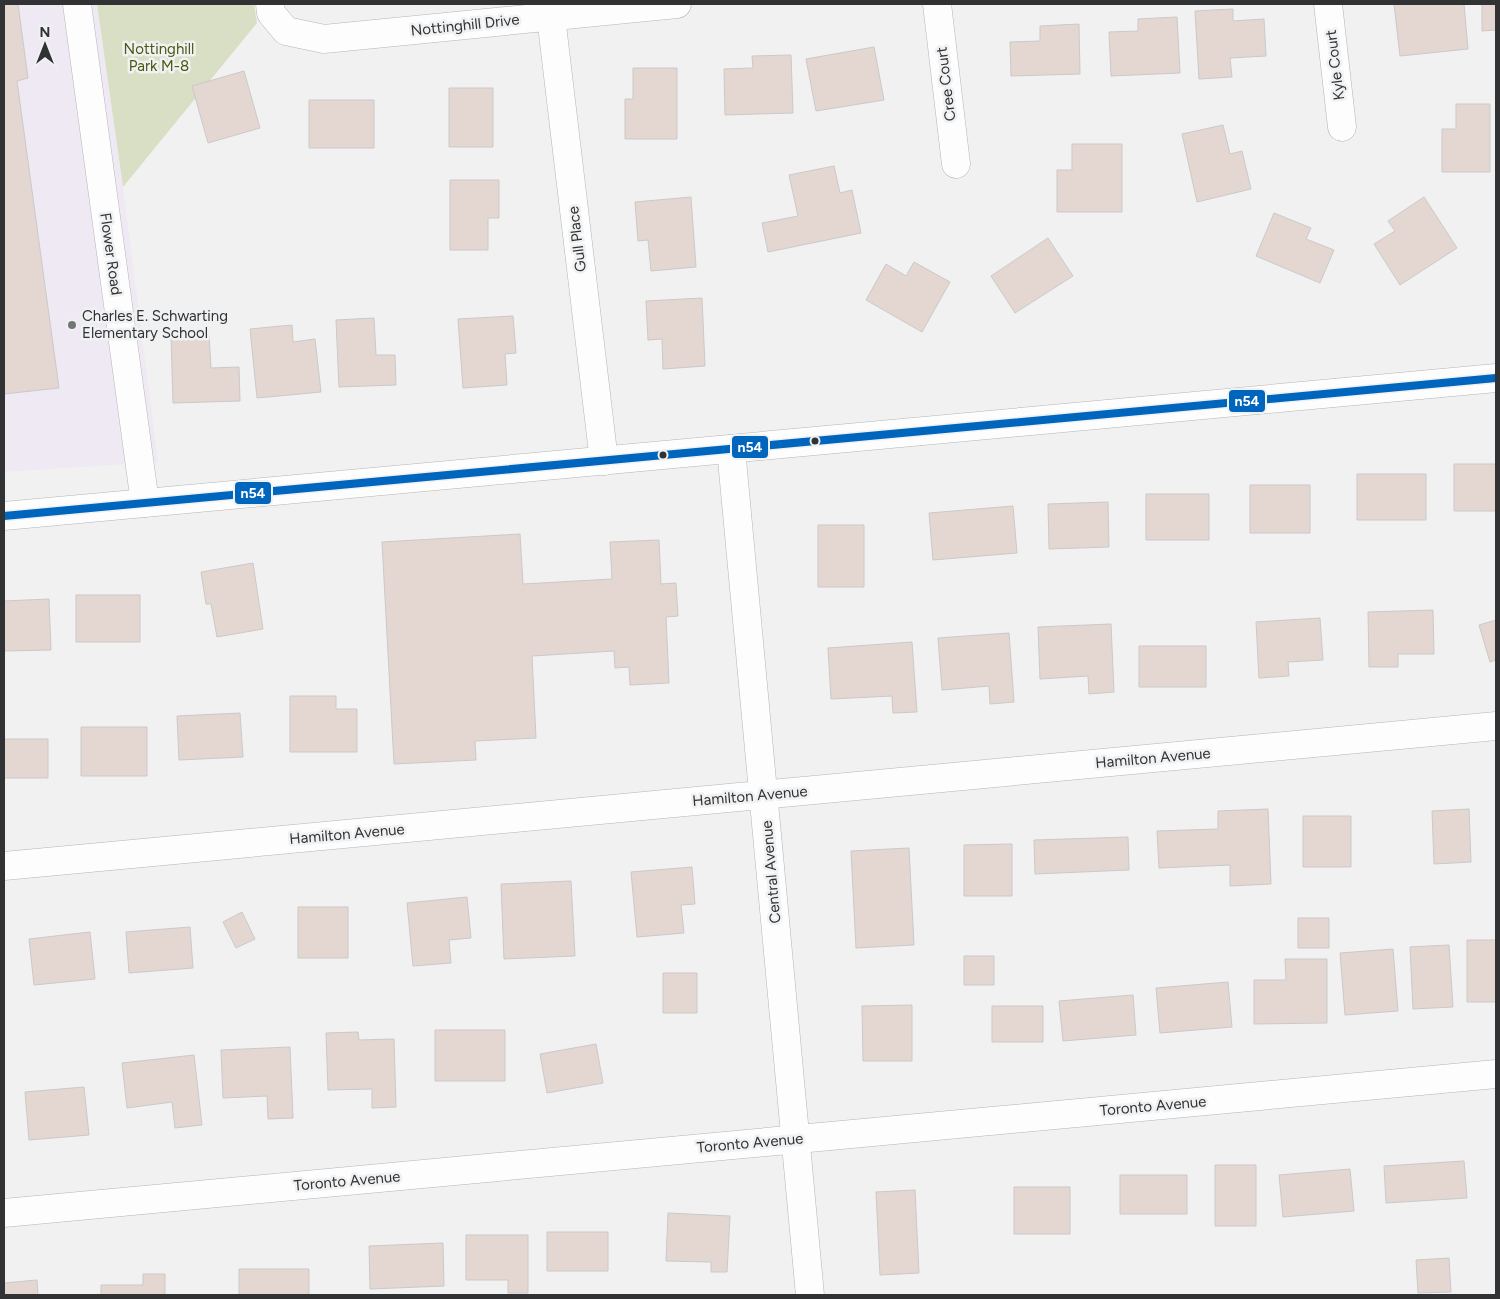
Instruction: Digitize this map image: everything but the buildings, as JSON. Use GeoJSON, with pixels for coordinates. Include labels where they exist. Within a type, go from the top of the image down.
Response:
{"type":"FeatureCollection","features":[{"type":"Feature","properties":{"kind":"street","name":"Flower Road"},"geometry":{"type":"LineString","coordinates":[[76,4],[145,504]]}},
{"type":"Feature","properties":{"kind":"street","name":"Nottinghill Drive"},"geometry":{"type":"LineString","coordinates":[[270,4],[271,12],[286,31],[324,39],[677,4]]}},
{"type":"Feature","properties":{"kind":"street","name":"Cree Court"},"geometry":{"type":"LineString","coordinates":[[937,4],[956,164]]}},
{"type":"Feature","properties":{"kind":"street","name":"Kyle Court"},"geometry":{"type":"LineString","coordinates":[[1328,4],[1342,127]]}},
{"type":"Feature","properties":{"kind":"street","name":"Gull Place"},"geometry":{"type":"LineString","coordinates":[[551,16],[604,461]]}},
{"type":"Feature","properties":{"kind":"street"},"geometry":{"type":"LineString","coordinates":[[4,516],[1496,378]]}},
{"type":"Feature","properties":{"kind":"street","name":"Central Avenue"},"geometry":{"type":"LineString","coordinates":[[731,449],[810,1295]]}},
{"type":"Feature","properties":{"kind":"street","name":"Hamilton Avenue"},"geometry":{"type":"LineString","coordinates":[[4,866],[1496,726]]}},
{"type":"Feature","properties":{"kind":"street","name":"Toronto Avenue"},"geometry":{"type":"LineString","coordinates":[[4,1213],[1496,1074]]}},
{"type":"Feature","properties":{"kind":"shaded area","name":"Charles E. Schwarting Elementary School"},"geometry":{"type":"Polygon","coordinates":[[[4,4],[97,4],[123,187],[158,462],[4,472],[4,4]]]}},
{"type":"Feature","properties":{"kind":"green space","name":"Nottinghill Park M-8"},"geometry":{"type":"Polygon","coordinates":[[[97,4],[254,4],[257,23],[123,187],[97,4]]]}},
{"type":"Feature","properties":{"kind":"transit line","name":"n54"},"geometry":{"type":"LineString","coordinates":[[4,516],[1496,378]]}},
{"type":"Feature","properties":{"kind":"place","name":"Charles E. Schwarting Elementary School"},"geometry":{"type":"Point","coordinates":[72,325]}}]}
